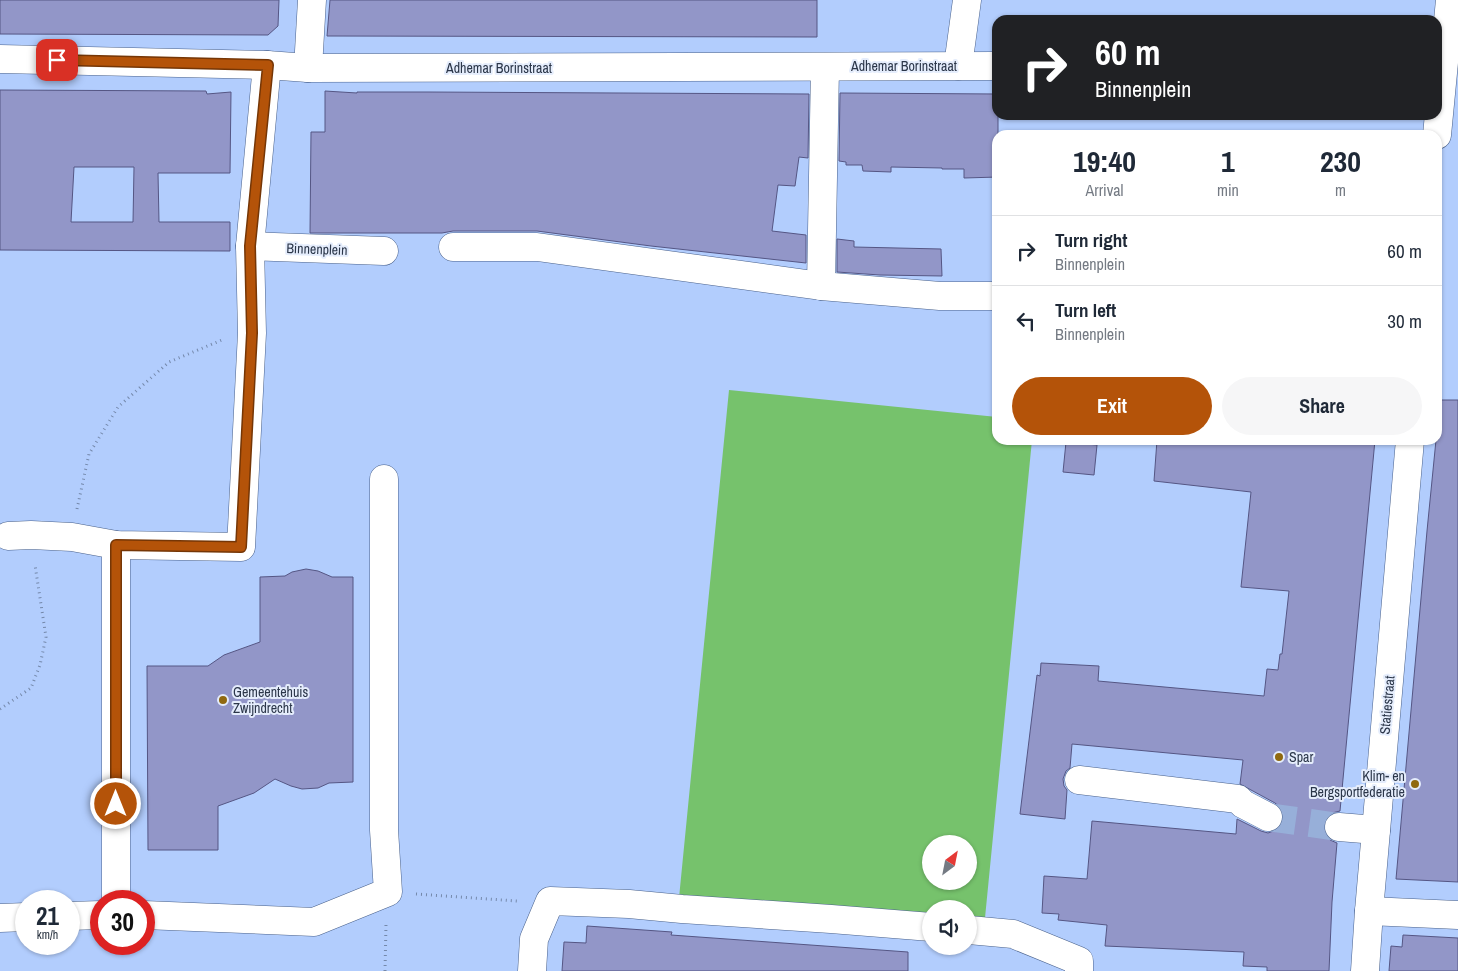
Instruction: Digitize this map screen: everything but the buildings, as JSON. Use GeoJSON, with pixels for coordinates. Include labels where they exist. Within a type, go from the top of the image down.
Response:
{"type":"FeatureCollection","features":[{"type":"Feature","properties":{"kind":"street"},"geometry":{"type":"LineString","coordinates":[[308,68],[312,0]]}},
{"type":"Feature","properties":{"kind":"street"},"geometry":{"type":"LineString","coordinates":[[958,66],[968,0]]}},
{"type":"Feature","properties":{"kind":"street"},"geometry":{"type":"LineString","coordinates":[[1442,50],[1450,0]]}},
{"type":"Feature","properties":{"kind":"street","name":"Adhemar Borinstraat"},"geometry":{"type":"LineString","coordinates":[[0,59],[268,65],[308,68],[992,66]]}},
{"type":"Feature","properties":{"kind":"street"},"geometry":{"type":"LineString","coordinates":[[20,535],[72,537],[116,545],[241,547],[252,333],[250,246],[268,65]]}},
{"type":"Feature","properties":{"kind":"street"},"geometry":{"type":"LineString","coordinates":[[821,286],[825,67]]}},
{"type":"Feature","properties":{"kind":"street","name":"Binnenplein"},"geometry":{"type":"LineString","coordinates":[[250,246],[384,251]]}},
{"type":"Feature","properties":{"kind":"street"},"geometry":{"type":"LineString","coordinates":[[453,247],[537,247],[821,286],[940,296],[992,296]]}},
{"type":"Feature","properties":{"kind":"street","name":"Statiestraat"},"geometry":{"type":"LineString","coordinates":[[1365,971],[1410,445]]}},
{"type":"Feature","properties":{"kind":"street"},"geometry":{"type":"LineString","coordinates":[[155,915],[314,922],[388,892],[384,830],[384,479]]}},
{"type":"Feature","properties":{"kind":"street"},"geometry":{"type":"LineString","coordinates":[[116,545],[116,890]]}},
{"type":"Feature","properties":{"kind":"street"},"geometry":{"type":"LineString","coordinates":[[1079,780],[1238,799],[1243,804],[1268,817]]}},
{"type":"Feature","properties":{"kind":"street"},"geometry":{"type":"LineString","coordinates":[[1339,827],[1376,830]]}},
{"type":"Feature","properties":{"kind":"street"},"geometry":{"type":"LineString","coordinates":[[532,971],[534,939],[550,901],[629,904],[682,910],[831,918],[922,926]]}},
{"type":"Feature","properties":{"kind":"street"},"geometry":{"type":"LineString","coordinates":[[1369,911],[1458,915]]}},
{"type":"Feature","properties":{"kind":"street"},"geometry":{"type":"LineString","coordinates":[[0,918],[15,917]]}},
{"type":"Feature","properties":{"kind":"street"},"geometry":{"type":"LineString","coordinates":[[977,931],[1014,934],[1079,961],[1079,971]]}},
{"type":"Feature","properties":{"kind":"path"},"geometry":{"type":"LineString","coordinates":[[72,537],[89,454],[118,407],[169,362],[223,340],[252,333]]}},
{"type":"Feature","properties":{"kind":"path"},"geometry":{"type":"LineString","coordinates":[[0,709],[31,688],[40,665],[46,637],[20,535]]}},
{"type":"Feature","properties":{"kind":"path"},"geometry":{"type":"LineString","coordinates":[[385,971],[388,892],[484,900],[550,901]]}},
{"type":"Feature","properties":{"kind":"green space"},"geometry":{"type":"Polygon","coordinates":[[[729,390],[992,416],[992,445],[1032,445],[984,928],[977,928],[977,900],[922,900],[922,922],[679,898],[729,390]]]}},
{"type":"Feature","properties":{"kind":"tunnel"},"geometry":{"type":"LineString","coordinates":[[1268,817],[1339,827]]}},
{"type":"Feature","properties":{"kind":"place","name":"Gemeentehuis Zwijndrecht"},"geometry":{"type":"Point","coordinates":[223,700]}},
{"type":"Feature","properties":{"kind":"place","name":"Spar"},"geometry":{"type":"Point","coordinates":[1279,757]}},
{"type":"Feature","properties":{"kind":"place","name":"Klim- en Bergsportfederatie"},"geometry":{"type":"Point","coordinates":[1415,784]}},
{"type":"Feature","properties":{"kind":"route"},"geometry":{"type":"LineString","coordinates":[[57,60],[268,65],[250,246],[252,333],[241,547],[116,545],[116,804]]}}]}
